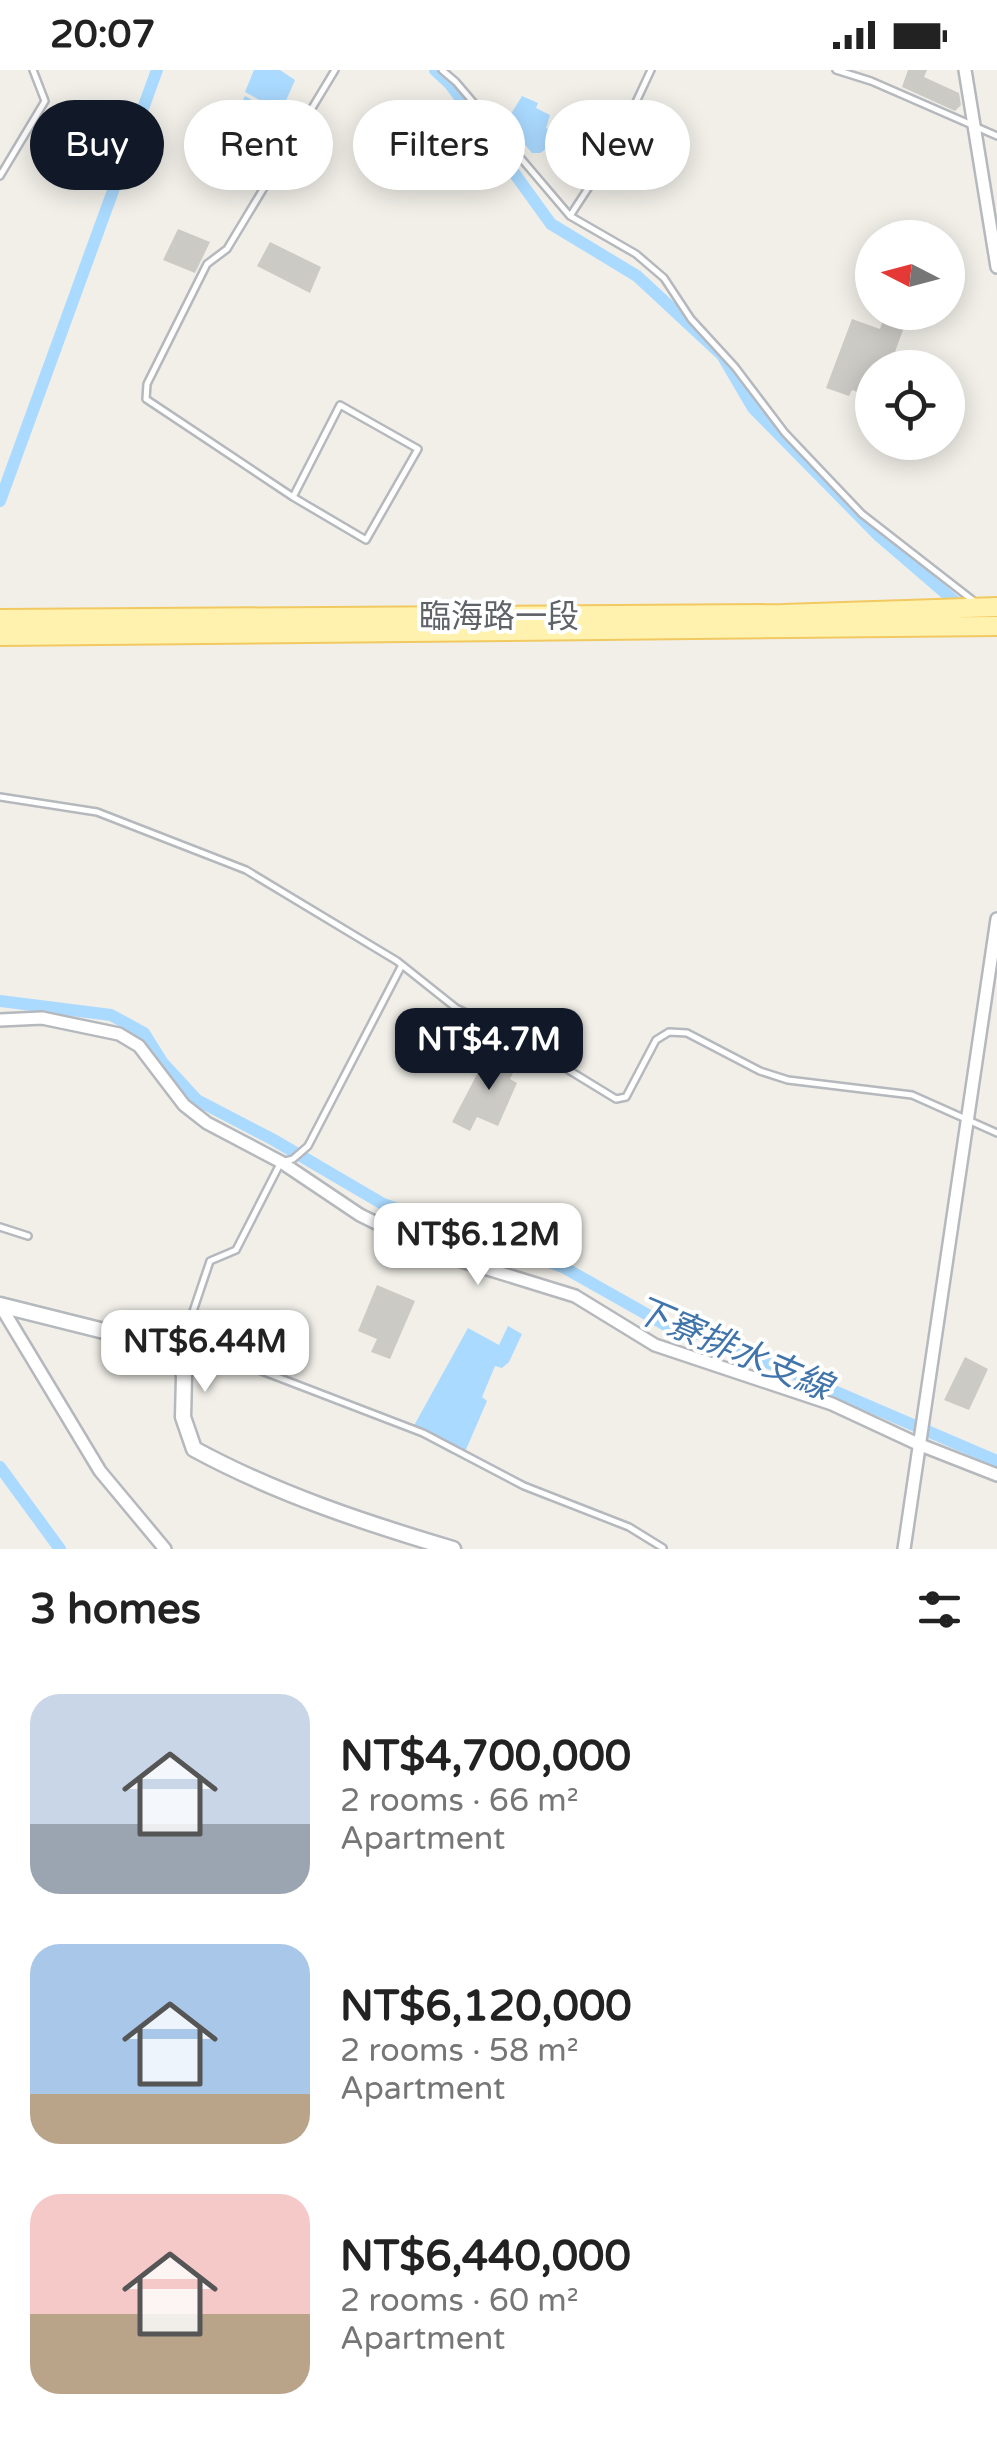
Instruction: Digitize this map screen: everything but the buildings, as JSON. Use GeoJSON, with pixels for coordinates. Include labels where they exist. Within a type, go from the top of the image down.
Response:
{"type":"FeatureCollection","features":[{"type":"Feature","properties":{"kind":"main road","name":"臨海路一段"},"geometry":{"type":"LineString","coordinates":[[0,620],[783,614],[989,607]]}},
{"type":"Feature","properties":{"kind":"main road","name":"臨海路一段"},"geometry":{"type":"LineString","coordinates":[[0,636],[992,626]]}},
{"type":"Feature","properties":{"kind":"street"},"geometry":{"type":"LineString","coordinates":[[965,70],[997,267]]}},
{"type":"Feature","properties":{"kind":"street"},"geometry":{"type":"LineString","coordinates":[[904,1549],[997,920]]}},
{"type":"Feature","properties":{"kind":"street"},"geometry":{"type":"LineString","coordinates":[[0,1020],[42,1018],[119,1034],[139,1046],[184,1105],[207,1123],[281,1162],[360,1215],[439,1254],[574,1296],[655,1345],[832,1404],[997,1475]]}},
{"type":"Feature","properties":{"kind":"street"},"geometry":{"type":"LineString","coordinates":[[0,1305],[180,1350],[183,1417],[194,1449],[225,1466],[357,1519],[453,1549]]}},
{"type":"Feature","properties":{"kind":"street"},"geometry":{"type":"LineString","coordinates":[[0,1305],[100,1471],[165,1549]]}},
{"type":"Feature","properties":{"kind":"lane"},"geometry":{"type":"LineString","coordinates":[[0,176],[46,101],[33,70]]}},
{"type":"Feature","properties":{"kind":"lane"},"geometry":{"type":"LineString","coordinates":[[293,497],[340,405],[418,449],[366,540],[293,497],[146,399],[147,384],[207,264],[227,248],[335,70]]}},
{"type":"Feature","properties":{"kind":"lane"},"geometry":{"type":"LineString","coordinates":[[442,70],[570,216],[636,254],[664,278],[690,319],[735,367],[786,433],[862,514],[989,607],[992,626]]}},
{"type":"Feature","properties":{"kind":"lane"},"geometry":{"type":"LineString","coordinates":[[570,216],[614,146],[651,70]]}},
{"type":"Feature","properties":{"kind":"lane"},"geometry":{"type":"LineString","coordinates":[[836,70],[871,81],[997,136]]}},
{"type":"Feature","properties":{"kind":"lane"},"geometry":{"type":"LineString","coordinates":[[0,798],[97,812],[246,870],[402,965],[456,1008],[513,1036],[616,1099],[626,1097],[656,1040],[670,1032],[687,1033],[760,1071],[788,1080],[912,1094],[997,1134]]}},
{"type":"Feature","properties":{"kind":"lane"},"geometry":{"type":"LineString","coordinates":[[402,965],[308,1146],[281,1162],[236,1250],[210,1261],[180,1350],[193,1348],[259,1370],[423,1433],[524,1486],[629,1528],[662,1548]]}},
{"type":"Feature","properties":{"kind":"lane"},"geometry":{"type":"LineString","coordinates":[[0,1227],[28,1236]]}},
{"type":"Feature","properties":{"kind":"water"},"geometry":{"type":"Polygon","coordinates":[[[254,70],[280,70],[295,80],[286,100],[259,100],[245,92],[254,70]]]}},
{"type":"Feature","properties":{"kind":"water"},"geometry":{"type":"Polygon","coordinates":[[[522,96],[538,103],[536,108],[545,112],[545,150],[540,153],[532,153],[525,145],[525,100],[520,100],[522,96]]]}},
{"type":"Feature","properties":{"kind":"water"},"geometry":{"type":"Polygon","coordinates":[[[508,1326],[522,1334],[509,1362],[502,1368],[495,1366],[482,1397],[487,1401],[464,1454],[452,1454],[411,1431],[468,1328],[499,1345],[508,1326]]]}},
{"type":"Feature","properties":{"kind":"waterway"},"geometry":{"type":"LineString","coordinates":[[0,501],[157,70]]}},
{"type":"Feature","properties":{"kind":"waterway"},"geometry":{"type":"LineString","coordinates":[[435,70],[450,84],[551,224],[637,276],[722,355],[753,408],[879,536],[965,610]]}},
{"type":"Feature","properties":{"kind":"waterway","name":"下寮排水支線"},"geometry":{"type":"LineString","coordinates":[[0,1001],[111,1015],[144,1033],[162,1062],[197,1100],[383,1204],[563,1267],[671,1328],[704,1335],[997,1461]]}},
{"type":"Feature","properties":{"kind":"waterway"},"geometry":{"type":"LineString","coordinates":[[0,1467],[60,1549]]}}]}
